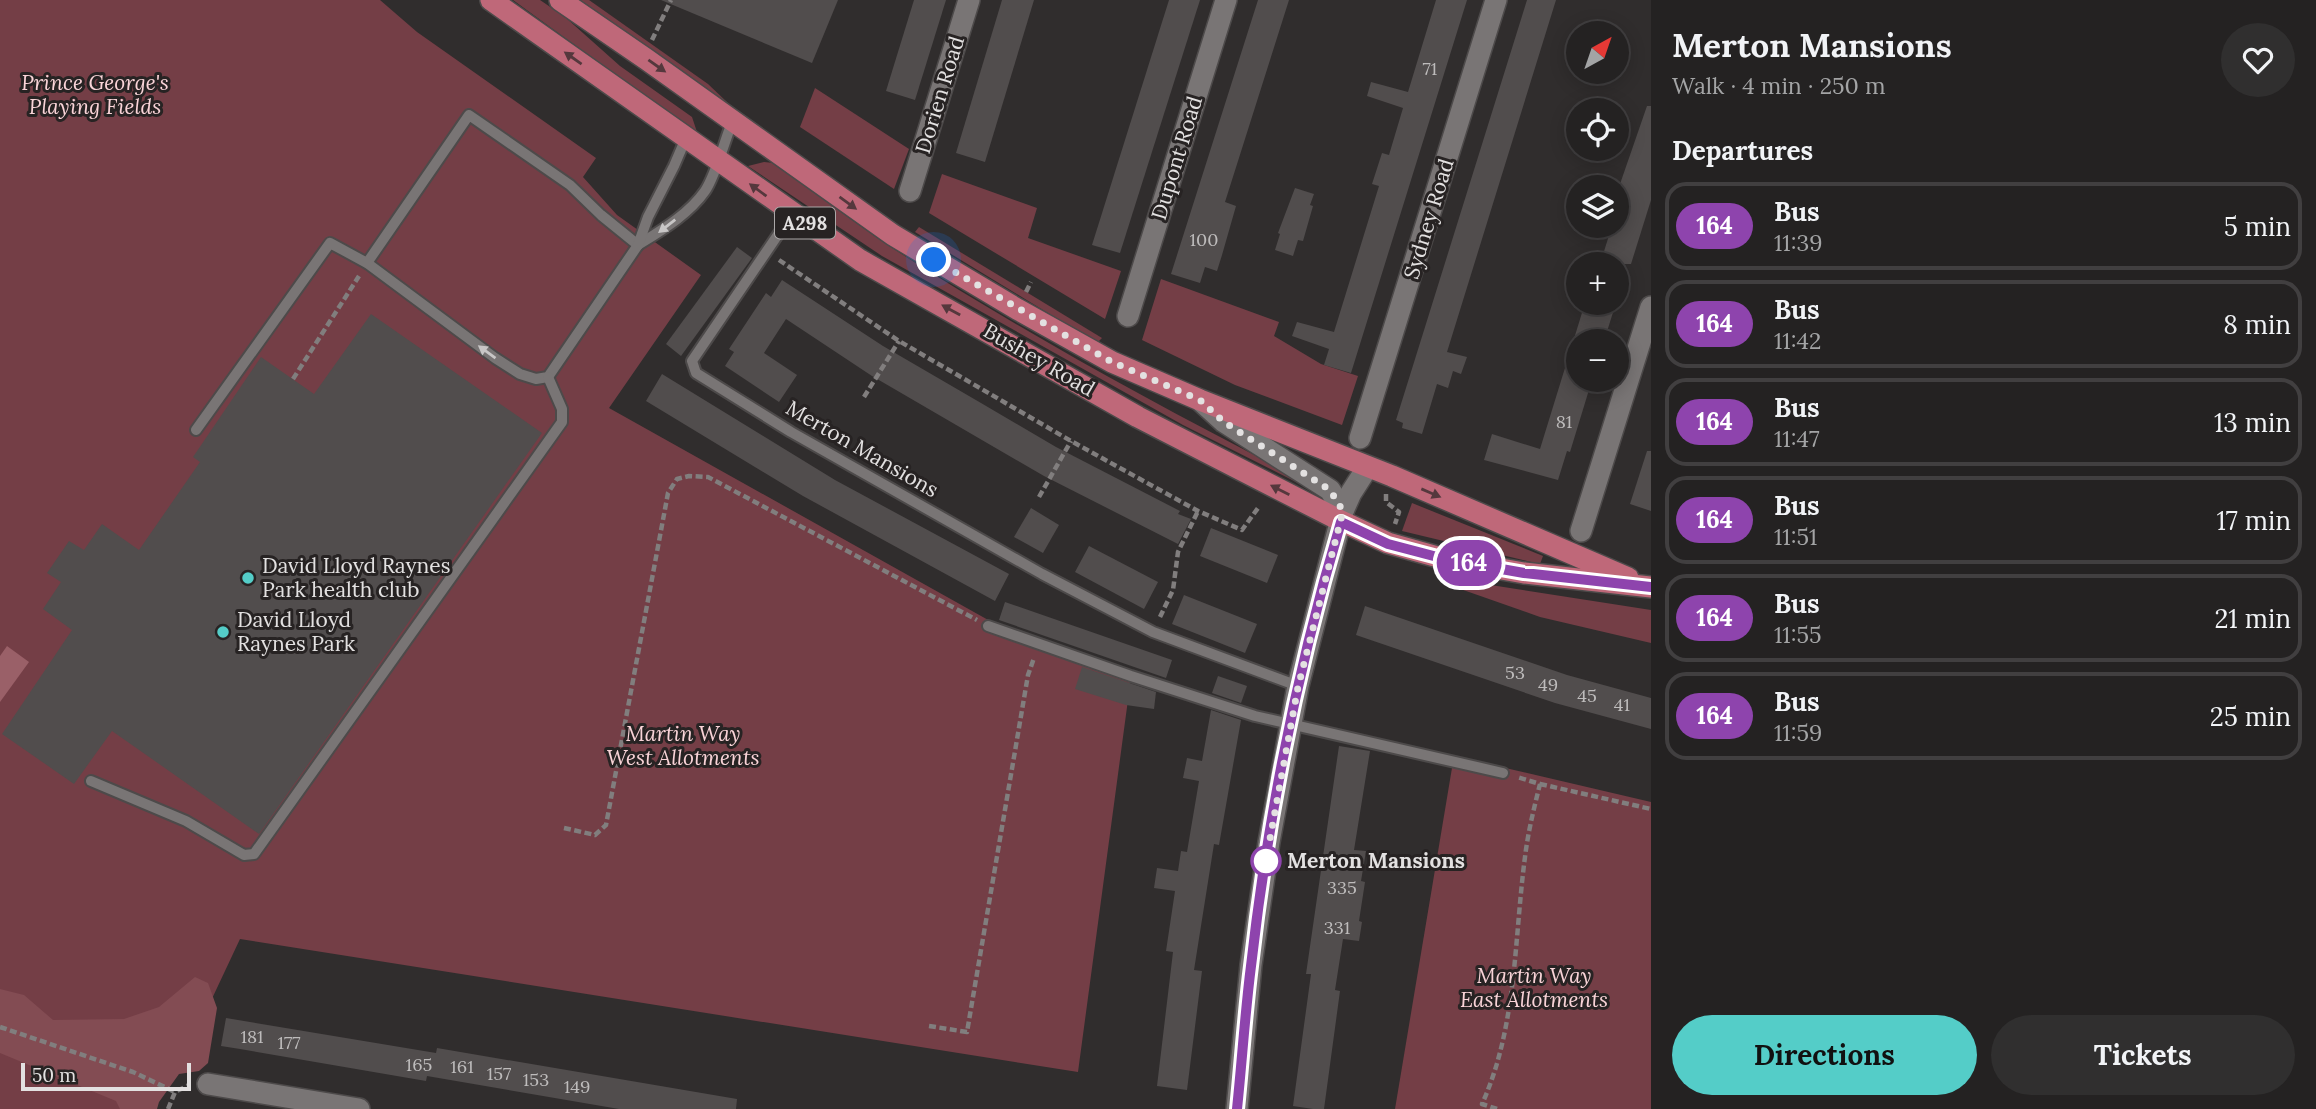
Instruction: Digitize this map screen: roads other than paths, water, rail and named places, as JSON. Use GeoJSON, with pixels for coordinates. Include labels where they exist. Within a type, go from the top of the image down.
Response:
{"type":"FeatureCollection","features":[{"type":"Feature","properties":{"kind":"main road","name":"Bushey Road"},"geometry":{"type":"LineString","coordinates":[[491,0],[860,260],[1138,416],[1342,516],[1388,544],[1445,559],[1546,576],[1649,586]]}},
{"type":"Feature","properties":{"kind":"main road","name":"Bushey Road"},"geometry":{"type":"LineString","coordinates":[[560,0],[892,235],[1112,362],[1454,502],[1649,586]]}},
{"type":"Feature","properties":{"kind":"street","name":"Dorien Road"},"geometry":{"type":"LineString","coordinates":[[910,191],[969,0]]}},
{"type":"Feature","properties":{"kind":"street","name":"Dupont Road"},"geometry":{"type":"LineString","coordinates":[[1128,316],[1226,0]]}},
{"type":"Feature","properties":{"kind":"street","name":"Sydney Road"},"geometry":{"type":"LineString","coordinates":[[1360,438],[1496,0]]}},
{"type":"Feature","properties":{"kind":"street"},"geometry":{"type":"LineString","coordinates":[[1581,531],[1651,307]]}},
{"type":"Feature","properties":{"kind":"street","name":"Bushey Road"},"geometry":{"type":"LineString","coordinates":[[1200,400],[1224,422],[1330,490],[1342,516]]}},
{"type":"Feature","properties":{"kind":"street"},"geometry":{"type":"LineString","coordinates":[[1237,1109],[1251,965],[1290,724],[1342,516],[1351,493],[1367,468]]}},
{"type":"Feature","properties":{"kind":"street"},"geometry":{"type":"LineString","coordinates":[[208,1084],[359,1109]]}},
{"type":"Feature","properties":{"kind":"lane"},"geometry":{"type":"LineString","coordinates":[[367,263],[469,115],[570,185],[638,246]]}},
{"type":"Feature","properties":{"kind":"lane"},"geometry":{"type":"LineString","coordinates":[[638,246],[662,231],[691,207],[706,189],[733,120]]}},
{"type":"Feature","properties":{"kind":"lane"},"geometry":{"type":"LineString","coordinates":[[196,430],[330,243],[367,263],[520,374],[536,379],[548,377],[638,246],[648,217],[686,138]]}},
{"type":"Feature","properties":{"kind":"lane","name":"Merton Mansions"},"geometry":{"type":"LineString","coordinates":[[792,214],[692,361],[696,373],[791,432],[1042,574],[1153,632],[1298,687]]}},
{"type":"Feature","properties":{"kind":"lane"},"geometry":{"type":"LineString","coordinates":[[91,781],[186,821],[244,855],[254,854],[562,422],[562,409],[548,377]]}},
{"type":"Feature","properties":{"kind":"lane"},"geometry":{"type":"LineString","coordinates":[[988,626],[1131,676],[1290,724],[1503,773]]}},
{"type":"Feature","properties":{"kind":"place","name":"David Lloyd Raynes Park health club"},"geometry":{"type":"Point","coordinates":[248,578]}},
{"type":"Feature","properties":{"kind":"place","name":"David Lloyd Raynes Park"},"geometry":{"type":"Point","coordinates":[223,632]}},
{"type":"Feature","properties":{"kind":"place","name":"Merton Mansions"},"geometry":{"type":"Point","coordinates":[1266,861]}},
{"type":"Feature","properties":{"kind":"park label","name":"Prince George's Playing Fields"},"geometry":{"type":"Point","coordinates":[95,95]}},
{"type":"Feature","properties":{"kind":"park label","name":"Martin Way West Allotments"},"geometry":{"type":"Point","coordinates":[683,746]}},
{"type":"Feature","properties":{"kind":"park label","name":"Martin Way East Allotments"},"geometry":{"type":"Point","coordinates":[1534,988]}}]}
